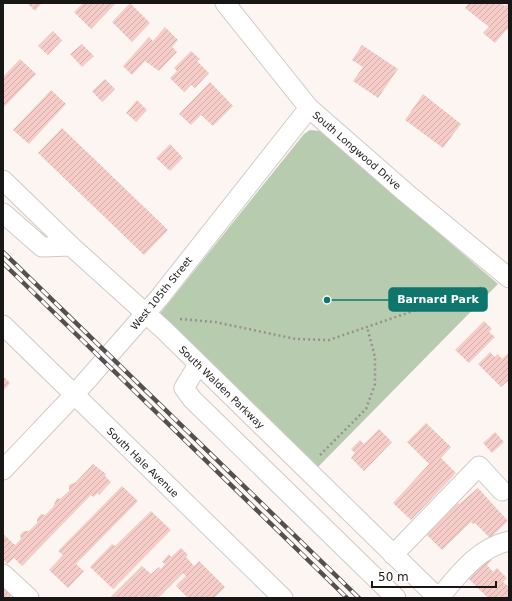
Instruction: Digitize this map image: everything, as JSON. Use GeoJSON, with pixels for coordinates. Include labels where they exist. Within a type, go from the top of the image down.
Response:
{"type":"FeatureCollection","features":[{"type":"Feature","properties":{"kind":"street","name":"South Longwood Drive"},"geometry":{"type":"LineString","coordinates":[[225,3],[309,108],[405,192],[509,278]]}},
{"type":"Feature","properties":{"kind":"street","name":"West 105th Street"},"geometry":{"type":"LineString","coordinates":[[3,470],[74,395],[146,314],[309,108]]}},
{"type":"Feature","properties":{"kind":"street","name":"South Walden Parkway"},"geometry":{"type":"LineString","coordinates":[[3,180],[71,246],[146,314],[438,598]]}},
{"type":"Feature","properties":{"kind":"street"},"geometry":{"type":"LineString","coordinates":[[3,213],[42,246],[71,246]]}},
{"type":"Feature","properties":{"kind":"street","name":"South Hale Avenue"},"geometry":{"type":"LineString","coordinates":[[3,325],[282,597]]}},
{"type":"Feature","properties":{"kind":"street"},"geometry":{"type":"LineString","coordinates":[[198,365],[184,388],[192,399],[396,598]]}},
{"type":"Feature","properties":{"kind":"street"},"geometry":{"type":"LineString","coordinates":[[393,555],[479,466],[502,491]]}},
{"type":"Feature","properties":{"kind":"street"},"geometry":{"type":"LineString","coordinates":[[438,598],[481,552],[496,544],[509,541]]}},
{"type":"Feature","properties":{"kind":"street"},"geometry":{"type":"LineString","coordinates":[[3,574],[29,598]]}},
{"type":"Feature","properties":{"kind":"path"},"geometry":{"type":"LineString","coordinates":[[180,319],[215,322],[296,339],[329,340],[483,287]]}},
{"type":"Feature","properties":{"kind":"path"},"geometry":{"type":"LineString","coordinates":[[320,455],[366,409],[376,384],[375,357],[367,327]]}},
{"type":"Feature","properties":{"kind":"green space"},"geometry":{"type":"Polygon","coordinates":[[[310,130],[320,131],[498,284],[316,469],[158,316],[304,134],[310,130]]]}},
{"type":"Feature","properties":{"kind":"building"},"geometry":{"type":"Polygon","coordinates":[[[27,3],[42,3],[35,11],[27,3]]]}},
{"type":"Feature","properties":{"kind":"building"},"geometry":{"type":"Polygon","coordinates":[[[83,3],[116,3],[91,29],[74,12],[83,3]]]}},
{"type":"Feature","properties":{"kind":"building"},"geometry":{"type":"Polygon","coordinates":[[[130,3],[150,23],[132,42],[112,22],[130,3]]]}},
{"type":"Feature","properties":{"kind":"building"},"geometry":{"type":"Polygon","coordinates":[[[469,3],[501,3],[505,6],[508,3],[509,31],[507,29],[495,43],[483,33],[489,27],[465,8],[469,3]]]}},
{"type":"Feature","properties":{"kind":"building"},"geometry":{"type":"Polygon","coordinates":[[[165,27],[178,40],[172,47],[177,52],[159,71],[145,61],[132,75],[123,66],[149,37],[153,41],[165,27]]]}},
{"type":"Feature","properties":{"kind":"building"},"geometry":{"type":"Polygon","coordinates":[[[53,31],[62,40],[48,55],[38,46],[53,31]]]}},
{"type":"Feature","properties":{"kind":"building"},"geometry":{"type":"Polygon","coordinates":[[[82,44],[94,56],[82,67],[70,54],[82,44]]]}},
{"type":"Feature","properties":{"kind":"building"},"geometry":{"type":"Polygon","coordinates":[[[362,45],[398,69],[378,98],[353,81],[363,67],[352,60],[362,45]]]}},
{"type":"Feature","properties":{"kind":"building"},"geometry":{"type":"Polygon","coordinates":[[[191,51],[200,59],[197,61],[209,73],[195,88],[191,85],[184,92],[170,78],[177,71],[174,68],[191,51]]]}},
{"type":"Feature","properties":{"kind":"building"},"geometry":{"type":"Polygon","coordinates":[[[20,59],[36,74],[3,108],[3,77],[20,59]]]}},
{"type":"Feature","properties":{"kind":"building"},"geometry":{"type":"Polygon","coordinates":[[[105,79],[115,89],[102,102],[92,91],[105,79]]]}},
{"type":"Feature","properties":{"kind":"building"},"geometry":{"type":"Polygon","coordinates":[[[210,82],[233,106],[213,126],[201,115],[191,125],[179,114],[210,82]]]}},
{"type":"Feature","properties":{"kind":"building"},"geometry":{"type":"Polygon","coordinates":[[[51,90],[66,104],[29,144],[13,130],[51,90]]]}},
{"type":"Feature","properties":{"kind":"building"},"geometry":{"type":"Polygon","coordinates":[[[423,94],[461,124],[443,148],[405,120],[423,94]]]}},
{"type":"Feature","properties":{"kind":"building"},"geometry":{"type":"Polygon","coordinates":[[[137,100],[147,110],[136,122],[126,113],[137,100]]]}},
{"type":"Feature","properties":{"kind":"building"},"geometry":{"type":"Polygon","coordinates":[[[62,128],[168,230],[144,255],[38,153],[62,128]]]}},
{"type":"Feature","properties":{"kind":"building"},"geometry":{"type":"Polygon","coordinates":[[[170,144],[183,158],[170,171],[156,158],[170,144]]]}},
{"type":"Feature","properties":{"kind":"building"},"geometry":{"type":"Polygon","coordinates":[[[484,321],[492,329],[489,332],[495,337],[469,363],[455,350],[484,321]]]}},
{"type":"Feature","properties":{"kind":"building"},"geometry":{"type":"Polygon","coordinates":[[[490,352],[495,357],[498,354],[502,359],[509,352],[509,380],[501,387],[478,364],[490,352]]]}},
{"type":"Feature","properties":{"kind":"building"},"geometry":{"type":"Polygon","coordinates":[[[3,376],[10,383],[3,391],[3,376]]]}},
{"type":"Feature","properties":{"kind":"building"},"geometry":{"type":"Polygon","coordinates":[[[426,423],[451,447],[441,458],[456,473],[411,520],[393,503],[429,464],[407,442],[426,423]]]}},
{"type":"Feature","properties":{"kind":"building"},"geometry":{"type":"Polygon","coordinates":[[[379,429],[392,442],[364,471],[351,458],[355,453],[351,449],[360,440],[364,444],[379,429]]]}},
{"type":"Feature","properties":{"kind":"building"},"geometry":{"type":"Polygon","coordinates":[[[495,432],[504,442],[492,453],[483,443],[495,432]]]}},
{"type":"Feature","properties":{"kind":"building"},"geometry":{"type":"Polygon","coordinates":[[[93,464],[106,474],[105,476],[111,482],[99,495],[98,493],[93,497],[91,495],[22,566],[14,558],[7,564],[3,559],[3,534],[15,545],[21,539],[20,535],[24,531],[29,531],[37,523],[37,519],[41,514],[45,515],[53,507],[57,498],[60,499],[69,491],[69,485],[76,482],[93,464]]]}},
{"type":"Feature","properties":{"kind":"building"},"geometry":{"type":"Polygon","coordinates":[[[122,486],[138,501],[76,564],[84,571],[68,588],[49,570],[63,555],[58,551],[122,486]]]}},
{"type":"Feature","properties":{"kind":"building"},"geometry":{"type":"Polygon","coordinates":[[[478,488],[508,521],[490,538],[475,523],[473,524],[471,522],[442,550],[424,532],[456,502],[459,504],[478,488]]]}},
{"type":"Feature","properties":{"kind":"building"},"geometry":{"type":"Polygon","coordinates":[[[151,511],[171,530],[113,589],[90,567],[112,544],[115,546],[151,511]]]}},
{"type":"Feature","properties":{"kind":"building"},"geometry":{"type":"Polygon","coordinates":[[[181,548],[188,555],[186,557],[194,566],[199,561],[225,587],[214,598],[188,598],[176,586],[186,576],[183,573],[158,598],[110,598],[142,566],[151,574],[159,567],[161,569],[165,564],[162,562],[169,554],[171,557],[181,548]]]}},
{"type":"Feature","properties":{"kind":"building"},"geometry":{"type":"Polygon","coordinates":[[[485,554],[492,560],[487,565],[493,572],[497,568],[507,578],[503,582],[509,587],[509,598],[488,598],[465,575],[485,554]]]}},
{"type":"Feature","properties":{"kind":"building"},"geometry":{"type":"Polygon","coordinates":[[[3,579],[15,589],[9,598],[3,598],[3,579]]]}},
{"type":"Feature","properties":{"kind":"railway"},"geometry":{"type":"LineString","coordinates":[[3,252],[359,598]]}},
{"type":"Feature","properties":{"kind":"railway"},"geometry":{"type":"LineString","coordinates":[[3,263],[347,598]]}},
{"type":"Feature","properties":{"kind":"place","name":"Barnard Park"},"geometry":{"type":"Point","coordinates":[327,300]}}]}
